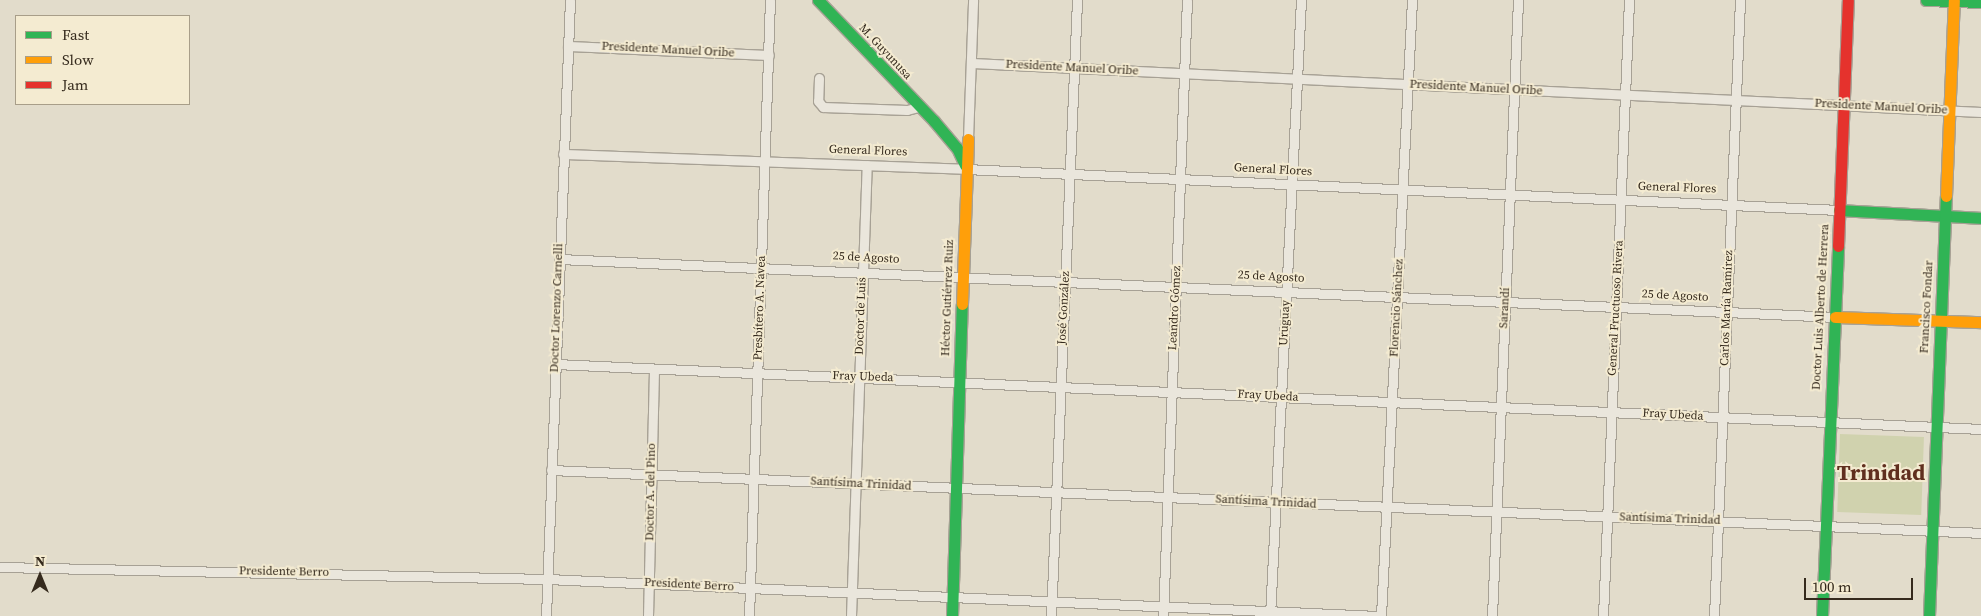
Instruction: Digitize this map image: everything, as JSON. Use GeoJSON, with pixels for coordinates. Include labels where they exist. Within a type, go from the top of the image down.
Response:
{"type":"FeatureCollection","features":[{"type":"Feature","properties":{"kind":"main road","name":"M. Guyunusa"},"geometry":{"type":"LineString","coordinates":[[818,0],[951,141],[964,158],[966,169]]}},
{"type":"Feature","properties":{"kind":"main road","name":"Doctor Luis Alberto de Herrera"},"geometry":{"type":"LineString","coordinates":[[1822,616],[1848,0]]}},
{"type":"Feature","properties":{"kind":"main road"},"geometry":{"type":"LineString","coordinates":[[1926,0],[1981,2]]}},
{"type":"Feature","properties":{"kind":"main road","name":"Francisco Fondar"},"geometry":{"type":"LineString","coordinates":[[1929,616],[1954,1]]}},
{"type":"Feature","properties":{"kind":"main road","name":"M. Guyunusa"},"geometry":{"type":"LineString","coordinates":[[934,122],[968,138]]}},
{"type":"Feature","properties":{"kind":"main road"},"geometry":{"type":"LineString","coordinates":[[951,141],[968,138]]}},
{"type":"Feature","properties":{"kind":"main road","name":"Héctor Gutiérrez Ruiz"},"geometry":{"type":"LineString","coordinates":[[952,616],[968,138]]}},
{"type":"Feature","properties":{"kind":"main road","name":"General Flores"},"geometry":{"type":"LineString","coordinates":[[1840,210],[1981,218]]}},
{"type":"Feature","properties":{"kind":"main road","name":"25 de Agosto"},"geometry":{"type":"LineString","coordinates":[[1835,316],[1981,322]]}},
{"type":"Feature","properties":{"kind":"street","name":"Doctor Lorenzo Carnelli"},"geometry":{"type":"LineString","coordinates":[[546,616],[550,470],[570,0]]}},
{"type":"Feature","properties":{"kind":"street","name":"Presbítero A. Navea"},"geometry":{"type":"LineString","coordinates":[[749,616],[770,0]]}},
{"type":"Feature","properties":{"kind":"street","name":"Héctor Gutiérrez Ruiz"},"geometry":{"type":"LineString","coordinates":[[968,138],[973,0]]}},
{"type":"Feature","properties":{"kind":"street","name":"José González"},"geometry":{"type":"LineString","coordinates":[[1051,616],[1077,0]]}},
{"type":"Feature","properties":{"kind":"street","name":"Leandro Gómez"},"geometry":{"type":"LineString","coordinates":[[1163,612],[1187,0]]}},
{"type":"Feature","properties":{"kind":"street","name":"Uruguay"},"geometry":{"type":"LineString","coordinates":[[1270,614],[1301,0]]}},
{"type":"Feature","properties":{"kind":"street","name":"Florencio Sánchez"},"geometry":{"type":"LineString","coordinates":[[1379,616],[1412,0]]}},
{"type":"Feature","properties":{"kind":"street","name":"Sarandí"},"geometry":{"type":"LineString","coordinates":[[1492,616],[1518,0]]}},
{"type":"Feature","properties":{"kind":"street","name":"General Fructuoso Rivera"},"geometry":{"type":"LineString","coordinates":[[1603,616],[1629,0]]}},
{"type":"Feature","properties":{"kind":"street","name":"Carlos María Ramírez"},"geometry":{"type":"LineString","coordinates":[[1714,616],[1740,0]]}},
{"type":"Feature","properties":{"kind":"street","name":"Presidente Manuel Oribe"},"geometry":{"type":"LineString","coordinates":[[568,46],[769,55]]}},
{"type":"Feature","properties":{"kind":"street","name":"Presidente Manuel Oribe"},"geometry":{"type":"LineString","coordinates":[[972,63],[1981,112]]}},
{"type":"Feature","properties":{"kind":"street"},"geometry":{"type":"LineString","coordinates":[[819,78],[818,101],[823,106],[907,110],[918,107]]}},
{"type":"Feature","properties":{"kind":"street","name":"General Flores"},"geometry":{"type":"LineString","coordinates":[[563,154],[966,169],[1840,210]]}},
{"type":"Feature","properties":{"kind":"street","name":"Doctor de Luis"},"geometry":{"type":"LineString","coordinates":[[851,616],[866,165]]}},
{"type":"Feature","properties":{"kind":"street","name":"25 de Agosto"},"geometry":{"type":"LineString","coordinates":[[559,259],[1066,280],[1286,292],[1835,316]]}},
{"type":"Feature","properties":{"kind":"street","name":"Fray Ubeda"},"geometry":{"type":"LineString","coordinates":[[555,364],[1171,390],[1280,397],[1981,429]]}},
{"type":"Feature","properties":{"kind":"street","name":"Doctor A. del Pino"},"geometry":{"type":"LineString","coordinates":[[648,616],[654,369]]}},
{"type":"Feature","properties":{"kind":"street","name":"Santísima Trinidad"},"geometry":{"type":"LineString","coordinates":[[550,470],[1981,533]]}},
{"type":"Feature","properties":{"kind":"street","name":"Presidente Berro"},"geometry":{"type":"LineString","coordinates":[[0,567],[547,579],[1052,602],[1163,612],[1379,616]]}},
{"type":"Feature","properties":{"kind":"green space"},"geometry":{"type":"Polygon","coordinates":[[[1840,434],[1924,437],[1921,515],[1837,512],[1840,434]]]}},
{"type":"Feature","properties":{"kind":"traffic: fast"},"geometry":{"type":"LineString","coordinates":[[818,0],[934,121],[957,148],[965,165]]}},
{"type":"Feature","properties":{"kind":"traffic: fast"},"geometry":{"type":"LineString","coordinates":[[1926,0],[1981,2]]}},
{"type":"Feature","properties":{"kind":"traffic: fast"},"geometry":{"type":"LineString","coordinates":[[1929,616],[1946,196]]}},
{"type":"Feature","properties":{"kind":"traffic: fast"},"geometry":{"type":"LineString","coordinates":[[1839,210],[1981,218]]}},
{"type":"Feature","properties":{"kind":"traffic: fast"},"geometry":{"type":"LineString","coordinates":[[1822,616],[1838,246]]}},
{"type":"Feature","properties":{"kind":"traffic: fast"},"geometry":{"type":"LineString","coordinates":[[952,616],[962,304]]}},
{"type":"Feature","properties":{"kind":"traffic: slow"},"geometry":{"type":"LineString","coordinates":[[1946,196],[1954,0]]}},
{"type":"Feature","properties":{"kind":"traffic: slow"},"geometry":{"type":"LineString","coordinates":[[962,304],[968,139]]}},
{"type":"Feature","properties":{"kind":"traffic: slow"},"geometry":{"type":"LineString","coordinates":[[1835,317],[1981,322]]}},
{"type":"Feature","properties":{"kind":"traffic: jam"},"geometry":{"type":"LineString","coordinates":[[1838,246],[1848,0]]}},
{"type":"Feature","properties":{"kind":"district","name":"Trinidad"},"geometry":{"type":"Point","coordinates":[1881,473]}}]}
